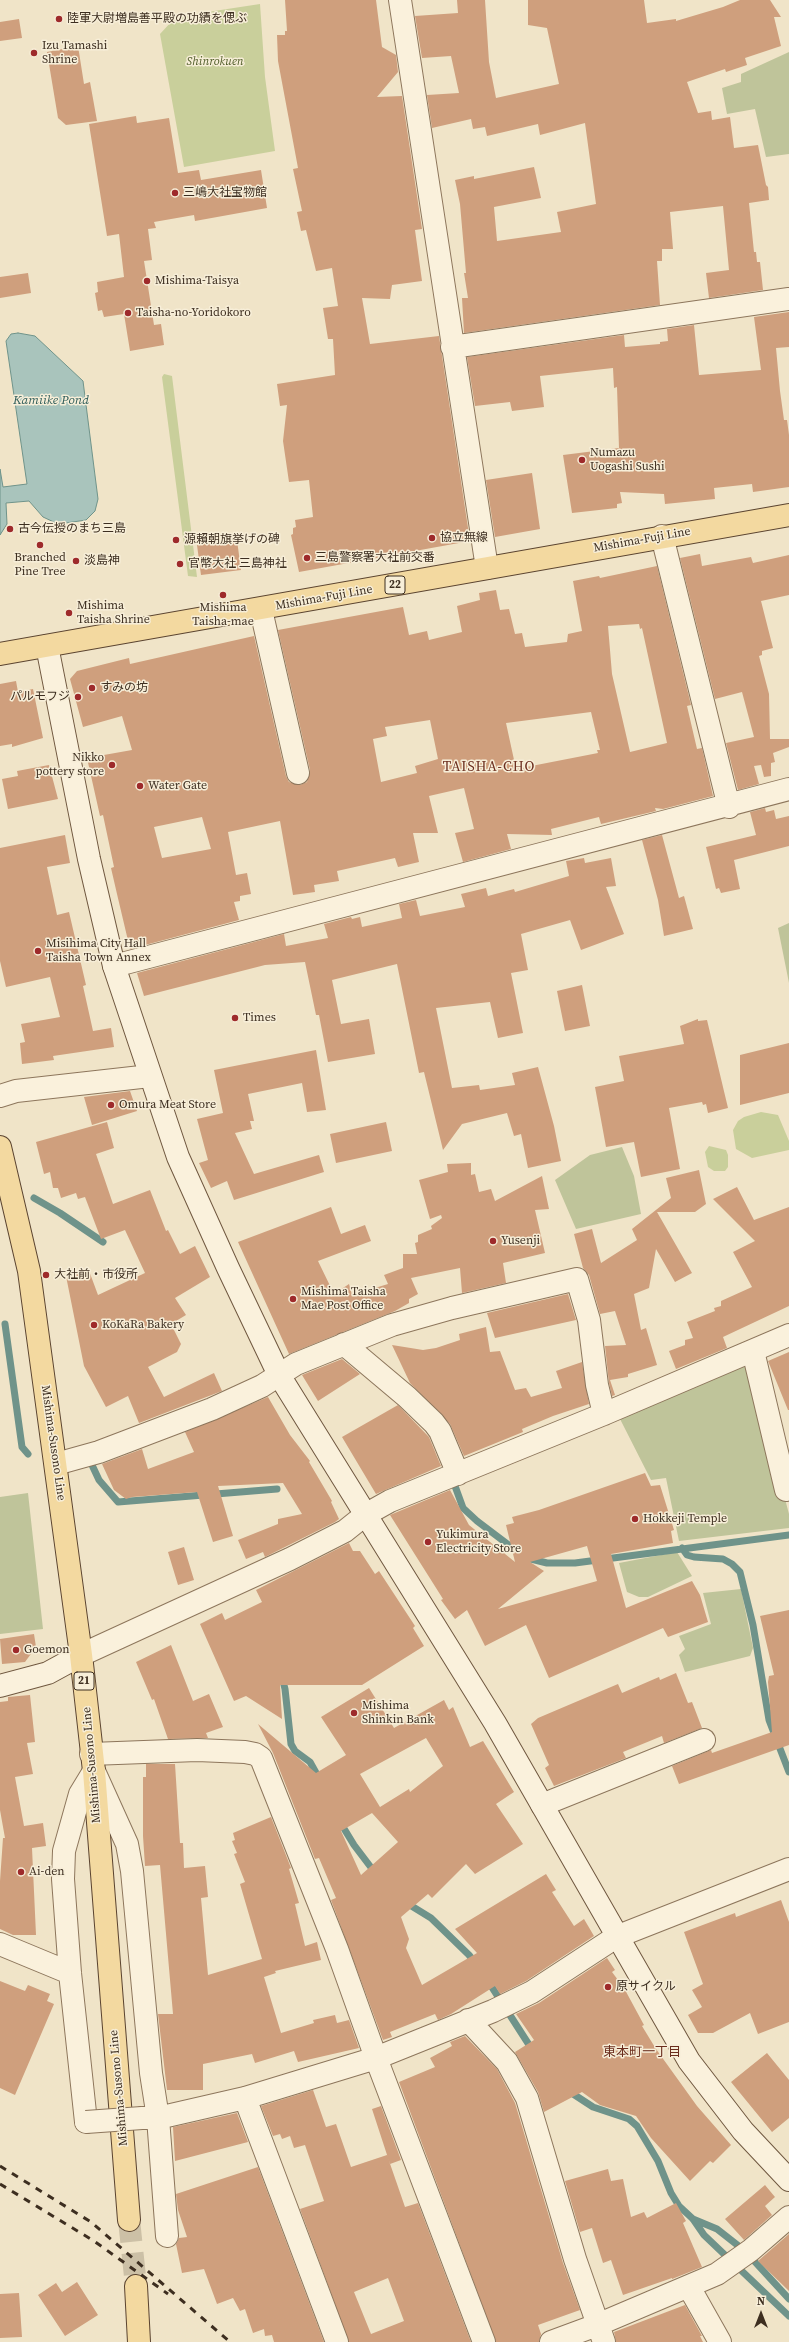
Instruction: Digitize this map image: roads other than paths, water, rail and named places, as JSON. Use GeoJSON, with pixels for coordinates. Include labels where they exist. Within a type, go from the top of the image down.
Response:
{"type":"FeatureCollection","features":[{"type":"Feature","properties":{"kind":"main road","name":"Mishima-Fuji Line"},"geometry":{"type":"LineString","coordinates":[[0,654],[261,610],[662,536],[789,515]]}},
{"type":"Feature","properties":{"kind":"main road","name":"Mishima-Susono Line"},"geometry":{"type":"LineString","coordinates":[[0,1147],[29,1271],[81,1655],[93,1763],[130,2220]]}},
{"type":"Feature","properties":{"kind":"main road"},"geometry":{"type":"LineString","coordinates":[[136,2286],[139,2342]]}},
{"type":"Feature","properties":{"kind":"street"},"geometry":{"type":"LineString","coordinates":[[400,0],[487,568]]}},
{"type":"Feature","properties":{"kind":"street"},"geometry":{"type":"LineString","coordinates":[[452,347],[789,300]]}},
{"type":"Feature","properties":{"kind":"street"},"geometry":{"type":"LineString","coordinates":[[662,536],[729,807]]}},
{"type":"Feature","properties":{"kind":"street"},"geometry":{"type":"LineString","coordinates":[[261,610],[298,773]]}},
{"type":"Feature","properties":{"kind":"street"},"geometry":{"type":"LineString","coordinates":[[47,646],[89,859],[114,966],[178,1157],[228,1268],[279,1374],[365,1515],[495,1722],[616,1937],[689,2062],[744,2131],[789,2180]]}},
{"type":"Feature","properties":{"kind":"street"},"geometry":{"type":"LineString","coordinates":[[114,966],[239,934],[364,899],[729,807],[789,789]]}},
{"type":"Feature","properties":{"kind":"street"},"geometry":{"type":"LineString","coordinates":[[0,1096],[16,1091],[150,1076]]}},
{"type":"Feature","properties":{"kind":"street"},"geometry":{"type":"LineString","coordinates":[[56,1464],[99,1452],[212,1409],[262,1386],[296,1364],[392,1325],[452,1308],[577,1279],[589,1320],[597,1385],[604,1414]]}},
{"type":"Feature","properties":{"kind":"street"},"geometry":{"type":"LineString","coordinates":[[0,1686],[48,1673],[81,1655],[290,1559],[344,1531],[365,1515],[390,1501],[604,1414],[789,1336]]}},
{"type":"Feature","properties":{"kind":"street"},"geometry":{"type":"LineString","coordinates":[[344,1344],[407,1397],[434,1423],[440,1431],[458,1474]]}},
{"type":"Feature","properties":{"kind":"street"},"geometry":{"type":"LineString","coordinates":[[753,1351],[786,1490]]}},
{"type":"Feature","properties":{"kind":"street"},"geometry":{"type":"LineString","coordinates":[[542,1805],[704,1740]]}},
{"type":"Feature","properties":{"kind":"street"},"geometry":{"type":"LineString","coordinates":[[93,1763],[197,1750],[245,1752],[255,1754],[261,1758],[337,1949],[376,2058],[484,2342]]}},
{"type":"Feature","properties":{"kind":"street"},"geometry":{"type":"LineString","coordinates":[[93,1763],[80,1794],[64,1851],[63,1879],[70,1973],[86,2122],[150,2118],[245,2098],[376,2058],[532,1992],[616,1937],[708,1899],[789,1869]]}},
{"type":"Feature","properties":{"kind":"street"},"geometry":{"type":"LineString","coordinates":[[93,1763],[127,1844],[150,2118],[167,2236]]}},
{"type":"Feature","properties":{"kind":"street"},"geometry":{"type":"LineString","coordinates":[[0,1944],[70,1973]]}},
{"type":"Feature","properties":{"kind":"street"},"geometry":{"type":"LineString","coordinates":[[468,2020],[507,2062],[527,2098],[575,2259],[600,2334]]}},
{"type":"Feature","properties":{"kind":"street"},"geometry":{"type":"LineString","coordinates":[[245,2098],[337,2342]]}},
{"type":"Feature","properties":{"kind":"street"},"geometry":{"type":"LineString","coordinates":[[551,2342],[600,2334],[731,2266],[752,2250],[789,2217]]}},
{"type":"Feature","properties":{"kind":"street"},"geometry":{"type":"LineString","coordinates":[[689,2287],[720,2342]]}},
{"type":"Feature","properties":{"kind":"water","name":"Kamiike Pond"},"geometry":{"type":"Polygon","coordinates":[[[18,333],[35,336],[83,381],[98,499],[95,511],[86,520],[66,523],[56,523],[43,517],[29,501],[6,503],[7,524],[0,535],[0,469],[3,487],[27,484],[6,341],[11,334],[18,333]]]}},
{"type":"Feature","properties":{"kind":"waterway"},"geometry":{"type":"LineString","coordinates":[[34,1198],[60,1213],[103,1242]]}},
{"type":"Feature","properties":{"kind":"waterway"},"geometry":{"type":"LineString","coordinates":[[5,1324],[22,1447],[28,1454]]}},
{"type":"Feature","properties":{"kind":"waterway"},"geometry":{"type":"LineString","coordinates":[[92,1465],[99,1480],[118,1502],[277,1489]]}},
{"type":"Feature","properties":{"kind":"waterway"},"geometry":{"type":"LineString","coordinates":[[455,1486],[463,1508],[477,1521],[518,1552]]}},
{"type":"Feature","properties":{"kind":"waterway"},"geometry":{"type":"LineString","coordinates":[[527,1558],[547,1563],[575,1563],[789,1535]]}},
{"type":"Feature","properties":{"kind":"waterway"},"geometry":{"type":"LineString","coordinates":[[682,1548],[687,1555],[694,1557],[723,1559],[732,1564],[740,1572],[753,1625],[769,1720],[789,1772]]}},
{"type":"Feature","properties":{"kind":"waterway"},"geometry":{"type":"LineString","coordinates":[[282,1677],[285,1689],[291,1744],[295,1751],[310,1762],[320,1780]]}},
{"type":"Feature","properties":{"kind":"waterway"},"geometry":{"type":"LineString","coordinates":[[340,1822],[354,1845],[376,1874]]}},
{"type":"Feature","properties":{"kind":"waterway"},"geometry":{"type":"LineString","coordinates":[[405,1902],[431,1918],[469,1955],[476,1964]]}},
{"type":"Feature","properties":{"kind":"waterway"},"geometry":{"type":"LineString","coordinates":[[488,1981],[533,2051]]}},
{"type":"Feature","properties":{"kind":"waterway"},"geometry":{"type":"LineString","coordinates":[[567,2090],[593,2107],[629,2119],[637,2126],[658,2161],[671,2193],[679,2206],[693,2219],[704,2235],[789,2316]]}},
{"type":"Feature","properties":{"kind":"waterway"},"geometry":{"type":"LineString","coordinates":[[693,2219],[717,2229],[745,2251],[789,2299]]}},
{"type":"Feature","properties":{"kind":"tunnel"},"geometry":{"type":"LineString","coordinates":[[129,2220],[136,2286]]}},
{"type":"Feature","properties":{"kind":"railway"},"geometry":{"type":"LineString","coordinates":[[0,2166],[91,2222],[230,2342]]}},
{"type":"Feature","properties":{"kind":"railway"},"geometry":{"type":"LineString","coordinates":[[0,2184],[94,2241],[168,2294]]}},
{"type":"Feature","properties":{"kind":"place","name":"陸軍大尉増島善平殿の功績を偲ぶ"},"geometry":{"type":"Point","coordinates":[59,19]}},
{"type":"Feature","properties":{"kind":"place","name":"Izu Tamashi Shrine"},"geometry":{"type":"Point","coordinates":[34,53]}},
{"type":"Feature","properties":{"kind":"place","name":"三嶋大社宝物館"},"geometry":{"type":"Point","coordinates":[175,193]}},
{"type":"Feature","properties":{"kind":"place","name":"Mishima-Taisya"},"geometry":{"type":"Point","coordinates":[147,281]}},
{"type":"Feature","properties":{"kind":"place","name":"Taisha-no-Yoridokoro"},"geometry":{"type":"Point","coordinates":[128,313]}},
{"type":"Feature","properties":{"kind":"place","name":"Numazu Uogashi Sushi"},"geometry":{"type":"Point","coordinates":[582,460]}},
{"type":"Feature","properties":{"kind":"place","name":"古今伝授のまち三島"},"geometry":{"type":"Point","coordinates":[10,529]}},
{"type":"Feature","properties":{"kind":"place","name":"協立無線"},"geometry":{"type":"Point","coordinates":[432,538]}},
{"type":"Feature","properties":{"kind":"place","name":"源賴朝旗挙げの碑"},"geometry":{"type":"Point","coordinates":[176,540]}},
{"type":"Feature","properties":{"kind":"place","name":"Branched Pine Tree"},"geometry":{"type":"Point","coordinates":[40,545]}},
{"type":"Feature","properties":{"kind":"place","name":"三島警察署大社前交番"},"geometry":{"type":"Point","coordinates":[307,558]}},
{"type":"Feature","properties":{"kind":"place","name":"淡島神"},"geometry":{"type":"Point","coordinates":[76,561]}},
{"type":"Feature","properties":{"kind":"place","name":"官幣大社 三島神社"},"geometry":{"type":"Point","coordinates":[180,564]}},
{"type":"Feature","properties":{"kind":"place","name":"Mishima Taisha-mae"},"geometry":{"type":"Point","coordinates":[223,595]}},
{"type":"Feature","properties":{"kind":"place","name":"Mishima Taisha Shrine"},"geometry":{"type":"Point","coordinates":[69,613]}},
{"type":"Feature","properties":{"kind":"place","name":"すみの坊"},"geometry":{"type":"Point","coordinates":[92,688]}},
{"type":"Feature","properties":{"kind":"place","name":"パルモフジ"},"geometry":{"type":"Point","coordinates":[78,697]}},
{"type":"Feature","properties":{"kind":"place","name":"Nikko pottery store"},"geometry":{"type":"Point","coordinates":[112,765]}},
{"type":"Feature","properties":{"kind":"place","name":"Water Gate"},"geometry":{"type":"Point","coordinates":[140,786]}},
{"type":"Feature","properties":{"kind":"place","name":"Misihima City Hall Taisha Town Annex"},"geometry":{"type":"Point","coordinates":[38,951]}},
{"type":"Feature","properties":{"kind":"place","name":"Times"},"geometry":{"type":"Point","coordinates":[235,1018]}},
{"type":"Feature","properties":{"kind":"place","name":"Omura Meat Store"},"geometry":{"type":"Point","coordinates":[111,1105]}},
{"type":"Feature","properties":{"kind":"place","name":"Yusenji"},"geometry":{"type":"Point","coordinates":[493,1241]}},
{"type":"Feature","properties":{"kind":"place","name":"大社前・市役所"},"geometry":{"type":"Point","coordinates":[46,1275]}},
{"type":"Feature","properties":{"kind":"place","name":"Mishima Taisha Mae Post Office"},"geometry":{"type":"Point","coordinates":[293,1299]}},
{"type":"Feature","properties":{"kind":"place","name":"KoKaRa Bakery"},"geometry":{"type":"Point","coordinates":[94,1325]}},
{"type":"Feature","properties":{"kind":"place","name":"Hokkeji Temple"},"geometry":{"type":"Point","coordinates":[635,1519]}},
{"type":"Feature","properties":{"kind":"place","name":"Yukimura Electricity Store"},"geometry":{"type":"Point","coordinates":[428,1542]}},
{"type":"Feature","properties":{"kind":"place","name":"Goemon"},"geometry":{"type":"Point","coordinates":[16,1650]}},
{"type":"Feature","properties":{"kind":"place","name":"Mishima Shinkin Bank"},"geometry":{"type":"Point","coordinates":[354,1713]}},
{"type":"Feature","properties":{"kind":"place","name":"Ai-den"},"geometry":{"type":"Point","coordinates":[21,1872]}},
{"type":"Feature","properties":{"kind":"place","name":"原サイクル"},"geometry":{"type":"Point","coordinates":[608,1987]}},
{"type":"Feature","properties":{"kind":"district","name":"TAISHA-CHO"},"geometry":{"type":"Point","coordinates":[489,767]}},
{"type":"Feature","properties":{"kind":"district","name":"東本町一丁目"},"geometry":{"type":"Point","coordinates":[642,2053]}},
{"type":"Feature","properties":{"kind":"park label","name":"Shinrokuen"},"geometry":{"type":"Point","coordinates":[215,62]}}]}
